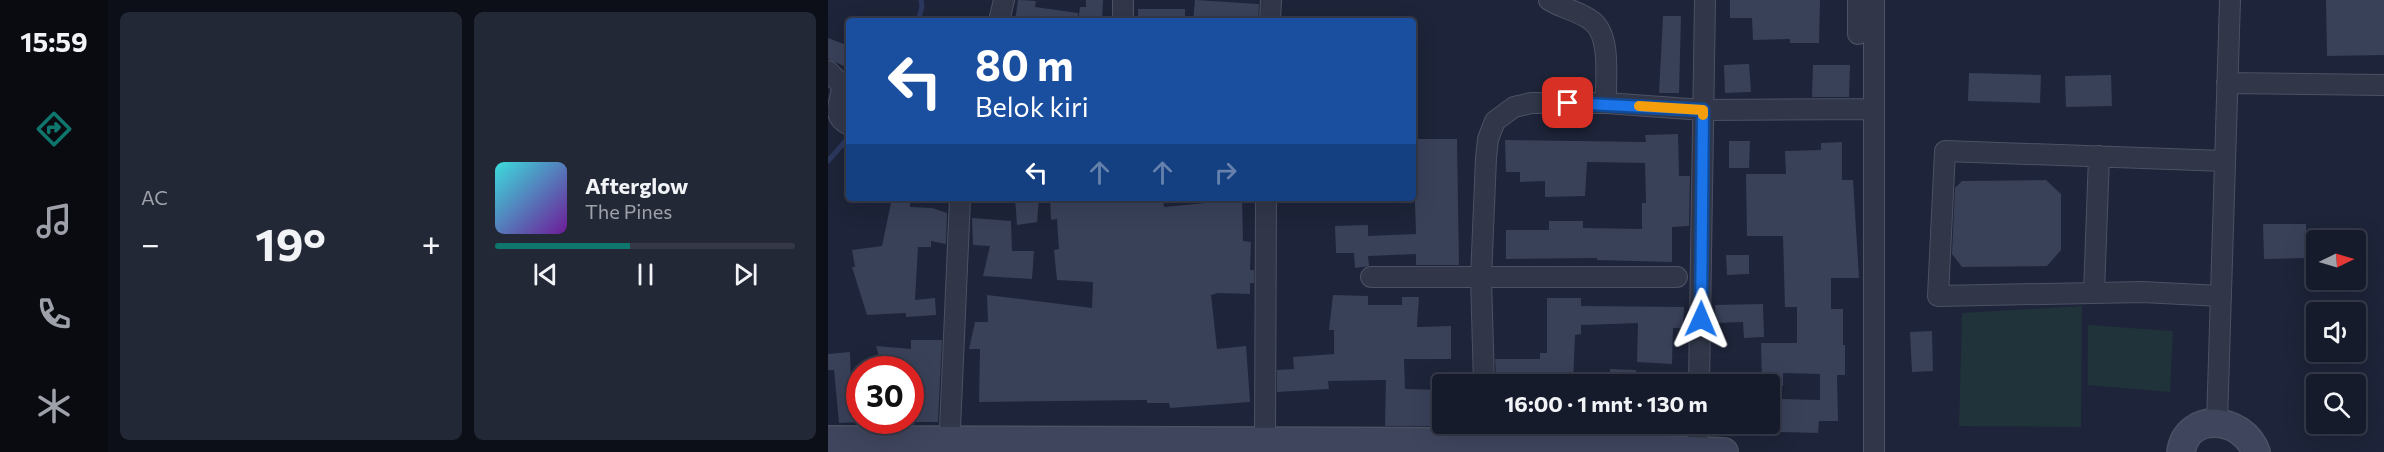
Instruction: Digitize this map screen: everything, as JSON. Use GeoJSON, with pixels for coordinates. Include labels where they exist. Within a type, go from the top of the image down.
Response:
{"type":"FeatureCollection","features":[{"type":"Feature","properties":{"kind":"street"},"geometry":{"type":"LineString","coordinates":[[1000,18],[1004,0]]}},
{"type":"Feature","properties":{"kind":"street"},"geometry":{"type":"LineString","coordinates":[[1123,0],[1123,18]]}},
{"type":"Feature","properties":{"kind":"street"},"geometry":{"type":"LineString","coordinates":[[1270,18],[1271,0]]}},
{"type":"Feature","properties":{"kind":"street"},"geometry":{"type":"LineString","coordinates":[[1549,0],[1592,21],[1600,32],[1604,47],[1606,103]]}},
{"type":"Feature","properties":{"kind":"street"},"geometry":{"type":"LineString","coordinates":[[1699,374],[1705,0]]}},
{"type":"Feature","properties":{"kind":"street"},"geometry":{"type":"LineString","coordinates":[[1858,0],[1858,34]]}},
{"type":"Feature","properties":{"kind":"street"},"geometry":{"type":"LineString","coordinates":[[1874,0],[1874,452]]}},
{"type":"Feature","properties":{"kind":"street"},"geometry":{"type":"LineString","coordinates":[[2217,423],[2230,0]]}},
{"type":"Feature","properties":{"kind":"street"},"geometry":{"type":"LineString","coordinates":[[828,71],[842,85],[836,113],[846,123]]}},
{"type":"Feature","properties":{"kind":"street"},"geometry":{"type":"LineString","coordinates":[[2228,83],[2384,85]]}},
{"type":"Feature","properties":{"kind":"street"},"geometry":{"type":"LineString","coordinates":[[1484,374],[1481,278],[1488,139],[1495,121],[1514,107],[1531,103],[1606,103],[1703,110],[1873,109]]}},
{"type":"Feature","properties":{"kind":"street"},"geometry":{"type":"LineString","coordinates":[[2221,296],[2142,292],[1938,296],[1945,151],[2225,161]]}},
{"type":"Feature","properties":{"kind":"street"},"geometry":{"type":"LineString","coordinates":[[2094,293],[2099,156]]}},
{"type":"Feature","properties":{"kind":"street"},"geometry":{"type":"LineString","coordinates":[[949,447],[960,201]]}},
{"type":"Feature","properties":{"kind":"street"},"geometry":{"type":"LineString","coordinates":[[1265,440],[1266,201]]}},
{"type":"Feature","properties":{"kind":"street"},"geometry":{"type":"LineString","coordinates":[[1371,277],[1677,277]]}},
{"type":"Feature","properties":{"kind":"street"},"geometry":{"type":"LineString","coordinates":[[2175,450],[2192,432],[2204,425],[2217,423],[2234,426],[2261,450]]}},
{"type":"Feature","properties":{"kind":"street"},"geometry":{"type":"LineString","coordinates":[[1697,451],[1698,434]]}},
{"type":"Feature","properties":{"kind":"street"},"geometry":{"type":"LineString","coordinates":[[828,440],[949,447],[1265,440],[1486,439],[1724,452]]}},
{"type":"Feature","properties":{"kind":"shaded area"},"geometry":{"type":"Polygon","coordinates":[[[2082,306],[2081,427],[1959,426],[1962,313],[2082,306]]]}},
{"type":"Feature","properties":{"kind":"shaded area"},"geometry":{"type":"Polygon","coordinates":[[[2088,325],[2173,331],[2170,392],[2088,385],[2088,325]]]}},
{"type":"Feature","properties":{"kind":"building"},"geometry":{"type":"Polygon","coordinates":[[[1018,0],[1036,1],[1035,7],[1078,13],[1078,18],[1015,18],[1018,0]]]}},
{"type":"Feature","properties":{"kind":"building"},"geometry":{"type":"Polygon","coordinates":[[[1086,0],[1103,0],[1102,18],[1078,18],[1080,7],[1086,7],[1086,0]]]}},
{"type":"Feature","properties":{"kind":"building"},"geometry":{"type":"Polygon","coordinates":[[[1195,0],[1259,4],[1258,18],[1193,18],[1195,0]]]}},
{"type":"Feature","properties":{"kind":"building"},"geometry":{"type":"Polygon","coordinates":[[[1730,0],[1820,0],[1819,43],[1790,43],[1790,39],[1753,40],[1752,18],[1730,18],[1730,0]]]}},
{"type":"Feature","properties":{"kind":"building"},"geometry":{"type":"Polygon","coordinates":[[[2326,0],[2384,0],[2384,55],[2327,56],[2326,0]]]}},
{"type":"Feature","properties":{"kind":"building"},"geometry":{"type":"Polygon","coordinates":[[[1138,9],[1185,9],[1185,18],[1138,18],[1138,9]]]}},
{"type":"Feature","properties":{"kind":"building"},"geometry":{"type":"Polygon","coordinates":[[[1663,16],[1681,16],[1679,93],[1659,93],[1663,16]]]}},
{"type":"Feature","properties":{"kind":"building"},"geometry":{"type":"Polygon","coordinates":[[[828,38],[846,45],[844,66],[828,59],[828,38]]]}},
{"type":"Feature","properties":{"kind":"building"},"geometry":{"type":"Polygon","coordinates":[[[1749,64],[1751,92],[1725,93],[1724,65],[1749,64]]]}},
{"type":"Feature","properties":{"kind":"building"},"geometry":{"type":"Polygon","coordinates":[[[1813,65],[1850,65],[1849,97],[1812,97],[1813,65]]]}},
{"type":"Feature","properties":{"kind":"building"},"geometry":{"type":"Polygon","coordinates":[[[1969,73],[2041,75],[2040,103],[1968,101],[1969,73]]]}},
{"type":"Feature","properties":{"kind":"building"},"geometry":{"type":"Polygon","coordinates":[[[2111,75],[2112,106],[2066,107],[2065,76],[2111,75]]]}},
{"type":"Feature","properties":{"kind":"building"},"geometry":{"type":"Polygon","coordinates":[[[1678,134],[1679,176],[1690,176],[1689,226],[1672,227],[1672,262],[1597,260],[1597,258],[1506,259],[1506,230],[1549,230],[1549,221],[1583,221],[1583,228],[1642,229],[1642,203],[1646,203],[1645,163],[1587,162],[1585,196],[1545,197],[1545,181],[1520,182],[1520,172],[1506,172],[1505,140],[1646,142],[1645,135],[1678,134]]]}},
{"type":"Feature","properties":{"kind":"building"},"geometry":{"type":"Polygon","coordinates":[[[1416,139],[1457,139],[1459,265],[1416,265],[1416,254],[1368,256],[1369,266],[1355,268],[1354,253],[1336,253],[1335,226],[1368,225],[1368,236],[1416,234],[1416,139]]]}},
{"type":"Feature","properties":{"kind":"building"},"geometry":{"type":"Polygon","coordinates":[[[1729,141],[1750,141],[1749,168],[1729,168],[1729,141]]]}},
{"type":"Feature","properties":{"kind":"building"},"geometry":{"type":"Polygon","coordinates":[[[1842,142],[1842,180],[1853,180],[1859,278],[1831,278],[1831,309],[1843,309],[1843,345],[1845,345],[1845,375],[1837,375],[1838,421],[1819,421],[1818,433],[1781,432],[1782,399],[1820,400],[1820,374],[1783,373],[1783,386],[1780,386],[1780,374],[1762,374],[1761,343],[1797,343],[1797,307],[1785,307],[1783,236],[1747,236],[1746,174],[1786,174],[1785,151],[1821,150],[1821,143],[1842,142]]]}},
{"type":"Feature","properties":{"kind":"building"},"geometry":{"type":"Polygon","coordinates":[[[2046,180],[2061,194],[2061,250],[2047,266],[1962,267],[1952,254],[1955,188],[1962,181],[2046,180]]]}},
{"type":"Feature","properties":{"kind":"building"},"geometry":{"type":"Polygon","coordinates":[[[891,201],[910,201],[910,207],[932,208],[947,213],[946,244],[931,241],[931,247],[918,247],[915,300],[935,298],[936,315],[906,317],[906,313],[867,315],[852,267],[855,267],[852,250],[882,246],[891,201]]]}},
{"type":"Feature","properties":{"kind":"building"},"geometry":{"type":"Polygon","coordinates":[[[1015,201],[1039,201],[1037,222],[1017,225],[1015,201]]]}},
{"type":"Feature","properties":{"kind":"building"},"geometry":{"type":"Polygon","coordinates":[[[1050,201],[1163,201],[1164,207],[1216,201],[1242,201],[1243,241],[1251,242],[1250,270],[1254,270],[1254,283],[1250,283],[1250,294],[1218,293],[1211,295],[1217,349],[1246,346],[1250,402],[1170,408],[1169,403],[1147,403],[1147,400],[979,402],[980,349],[969,349],[975,322],[988,322],[987,295],[1092,308],[1093,282],[1057,280],[1054,250],[1059,249],[1057,219],[1051,220],[1050,201]]]}},
{"type":"Feature","properties":{"kind":"building"},"geometry":{"type":"Polygon","coordinates":[[[972,218],[1011,221],[1012,251],[1034,251],[1032,279],[983,276],[990,246],[973,245],[972,218]]]}},
{"type":"Feature","properties":{"kind":"building"},"geometry":{"type":"Polygon","coordinates":[[[2263,224],[2306,224],[2306,258],[2264,259],[2263,224]]]}},
{"type":"Feature","properties":{"kind":"building"},"geometry":{"type":"Polygon","coordinates":[[[1726,255],[1749,255],[1749,274],[1727,275],[1726,255]]]}},
{"type":"Feature","properties":{"kind":"building"},"geometry":{"type":"Polygon","coordinates":[[[1333,295],[1368,296],[1368,305],[1402,305],[1402,297],[1419,297],[1417,327],[1451,326],[1451,359],[1404,359],[1405,389],[1432,390],[1432,426],[1385,426],[1386,380],[1328,381],[1329,389],[1277,392],[1277,370],[1294,369],[1293,357],[1334,354],[1334,330],[1329,330],[1333,295]]]}},
{"type":"Feature","properties":{"kind":"building"},"geometry":{"type":"Polygon","coordinates":[[[1547,298],[1581,298],[1581,306],[1684,307],[1683,328],[1673,328],[1672,364],[1637,362],[1638,323],[1581,325],[1581,334],[1575,335],[1573,374],[1496,374],[1495,359],[1540,359],[1540,353],[1547,353],[1547,298]]]}},
{"type":"Feature","properties":{"kind":"building"},"geometry":{"type":"Polygon","coordinates":[[[1763,304],[1764,337],[1744,338],[1743,322],[1716,323],[1715,305],[1763,304]]]}},
{"type":"Feature","properties":{"kind":"building"},"geometry":{"type":"Polygon","coordinates":[[[1932,331],[1933,371],[1912,372],[1910,332],[1932,331]]]}},
{"type":"Feature","properties":{"kind":"building"},"geometry":{"type":"Polygon","coordinates":[[[911,340],[942,340],[938,422],[924,422],[924,356],[879,356],[876,346],[911,349],[911,340]]]}},
{"type":"Feature","properties":{"kind":"building"},"geometry":{"type":"Polygon","coordinates":[[[850,352],[850,356],[846,356],[846,423],[839,423],[834,370],[828,370],[828,354],[850,352]]]}},
{"type":"Feature","properties":{"kind":"building"},"geometry":{"type":"Polygon","coordinates":[[[1610,369],[1636,370],[1636,374],[1610,374],[1610,369]]]}},
{"type":"Feature","properties":{"kind":"waterway"},"geometry":{"type":"LineString","coordinates":[[919,18],[922,7],[921,0]]}},
{"type":"Feature","properties":{"kind":"waterway"},"geometry":{"type":"LineString","coordinates":[[828,161],[846,140]]}},
{"type":"Feature","properties":{"kind":"slow traffic"},"geometry":{"type":"LineString","coordinates":[[1639,106],[1703,110],[1703,115]]}},
{"type":"Feature","properties":{"kind":"route"},"geometry":{"type":"LineString","coordinates":[[1568,103],[1606,103],[1703,110],[1701,319]]}}]}
